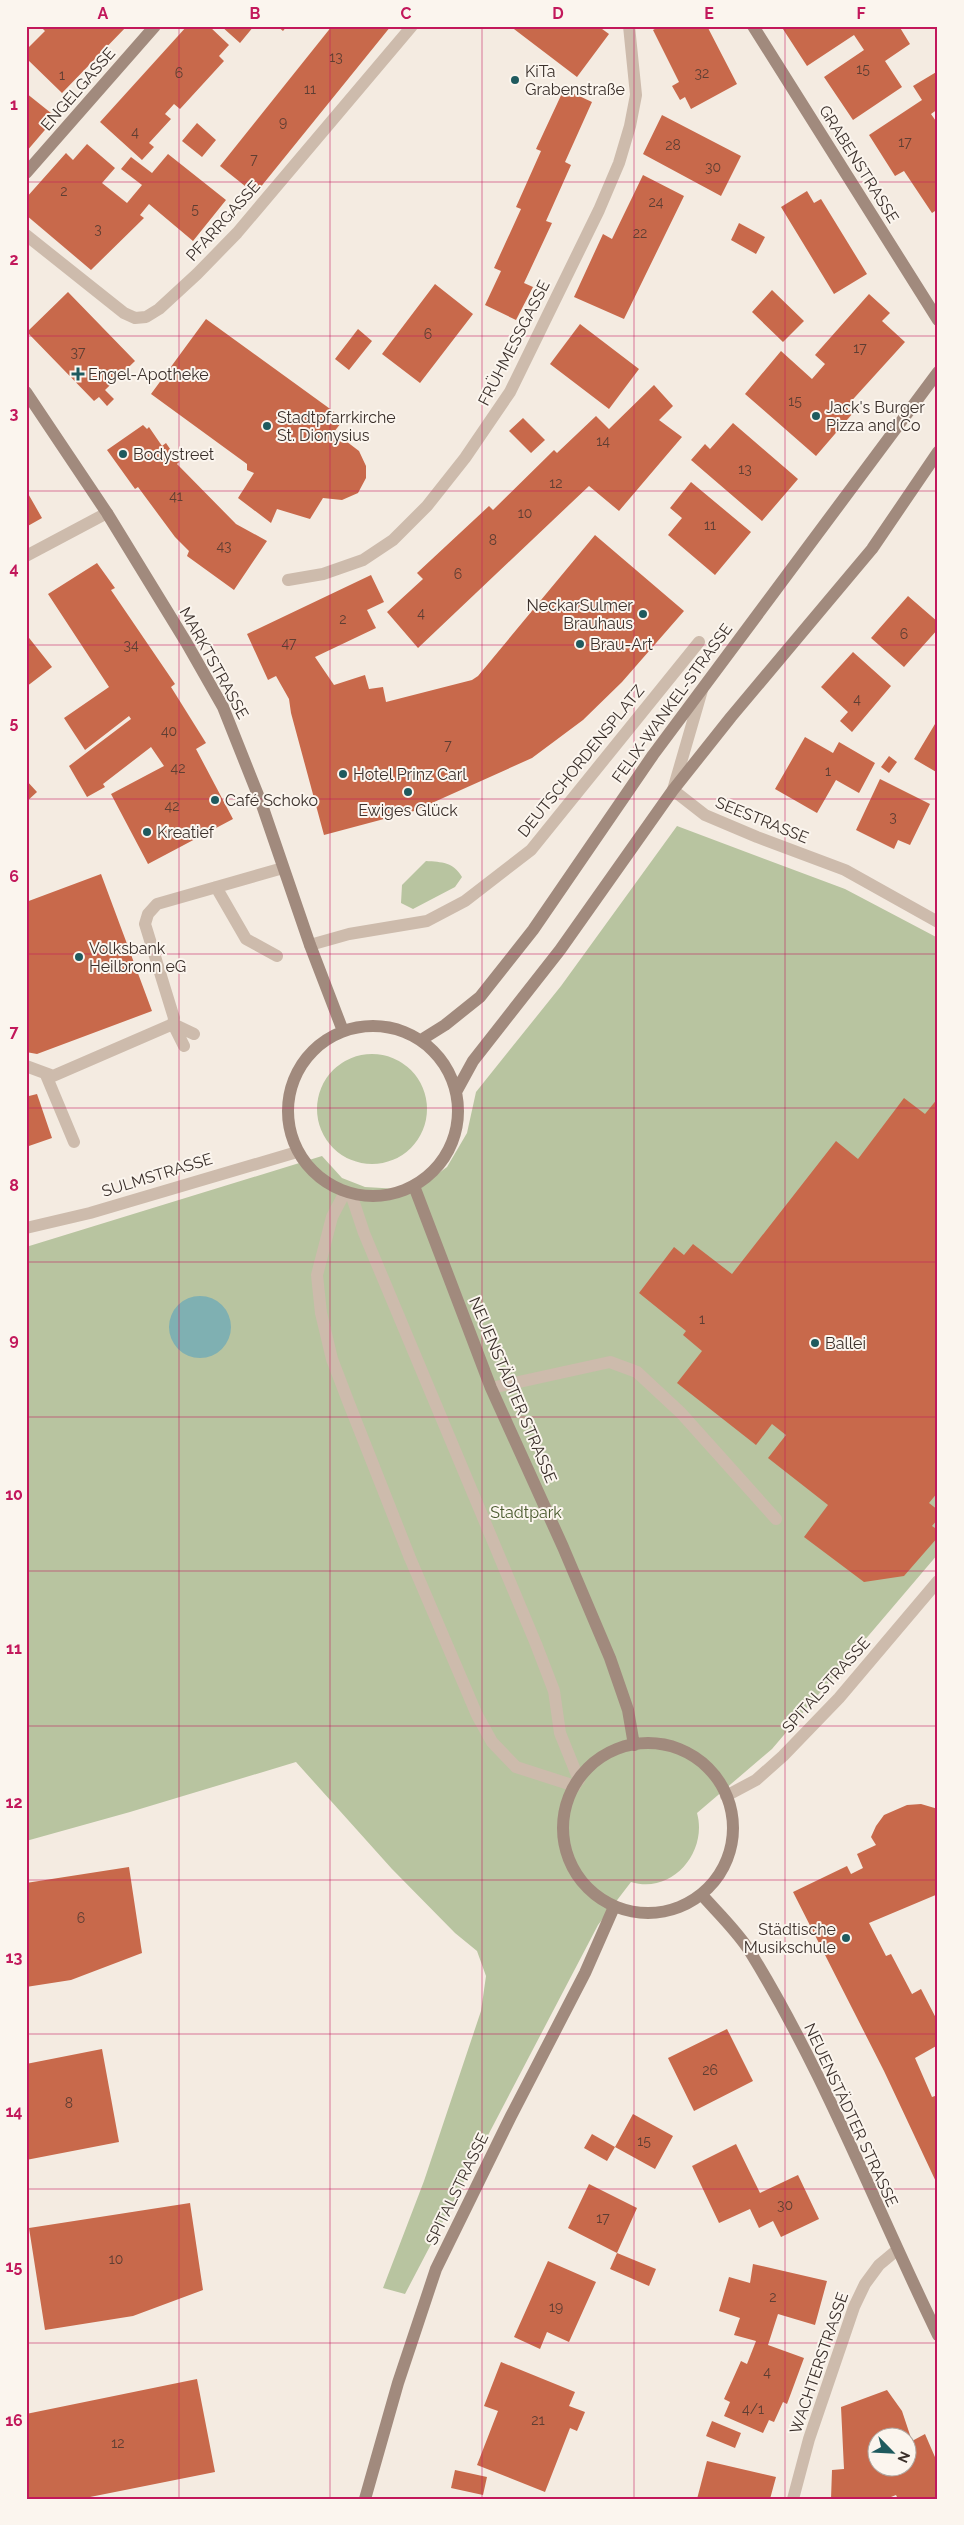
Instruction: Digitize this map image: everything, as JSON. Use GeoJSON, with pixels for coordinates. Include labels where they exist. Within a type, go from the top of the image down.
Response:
{"type":"FeatureCollection","features":[{"type":"Feature","properties":{"kind":"main road","name":"ENGELGASSE"},"geometry":{"type":"LineString","coordinates":[[26,173],[155,26]]}},
{"type":"Feature","properties":{"kind":"main road","name":"GRABENSTRASSE"},"geometry":{"type":"LineString","coordinates":[[753,26],[938,320]]}},
{"type":"Feature","properties":{"kind":"main road","name":"FELIX-WANKEL-STRASSE"},"geometry":{"type":"LineString","coordinates":[[421,1040],[445,1025],[486,990],[533,930],[702,687],[938,372]]}},
{"type":"Feature","properties":{"kind":"main road","name":"MARKTSTRASSE"},"geometry":{"type":"LineString","coordinates":[[26,392],[106,513],[186,642],[223,707],[262,805],[310,945],[343,1030]]}},
{"type":"Feature","properties":{"kind":"main road"},"geometry":{"type":"LineString","coordinates":[[456,1092],[473,1061],[560,950],[673,790],[731,717],[872,549],[938,452]]}},
{"type":"Feature","properties":{"kind":"main road"},"geometry":{"type":"LineString","coordinates":[[362,1026],[383,1026],[403,1031],[421,1040],[434,1050],[444,1063],[456,1092],[458,1119],[451,1146],[436,1169],[414,1186],[384,1196],[348,1193],[330,1186],[311,1171],[297,1152],[289,1132],[287,1112],[289,1091],[296,1071],[309,1054],[324,1040],[343,1030],[362,1026]]}},
{"type":"Feature","properties":{"kind":"main road","name":"NEUENSTÄDTER STRASSE"},"geometry":{"type":"LineString","coordinates":[[414,1186],[491,1388],[564,1547],[610,1658],[628,1710],[634,1745]]}},
{"type":"Feature","properties":{"kind":"main road"},"geometry":{"type":"LineString","coordinates":[[661,1744],[681,1749],[698,1759],[712,1772],[726,1796],[732,1814],[733,1836],[728,1858],[716,1881],[702,1895],[678,1909],[652,1914],[629,1912],[614,1907],[587,1888],[572,1866],[564,1841],[564,1815],[577,1783],[589,1767],[613,1751],[634,1745],[661,1744]]}},
{"type":"Feature","properties":{"kind":"main road","name":"NEUENSTÄDTER STRASSE"},"geometry":{"type":"LineString","coordinates":[[702,1895],[748,1948],[813,2065],[938,2335]]}},
{"type":"Feature","properties":{"kind":"main road","name":"SPITALSTRASSE"},"geometry":{"type":"LineString","coordinates":[[364,2499],[398,2383],[436,2269],[510,2116],[585,1973],[614,1907]]}},
{"type":"Feature","properties":{"kind":"street","name":"PFARRGASSE"},"geometry":{"type":"LineString","coordinates":[[26,235],[124,313],[136,318],[146,316],[159,308],[191,280],[237,233],[412,26]]}},
{"type":"Feature","properties":{"kind":"street","name":"FRÜHMESSGASSE"},"geometry":{"type":"LineString","coordinates":[[288,580],[323,574],[363,560],[393,540],[427,506],[465,458],[510,392],[599,210],[619,163],[630,126],[636,95],[629,26]]}},
{"type":"Feature","properties":{"kind":"street"},"geometry":{"type":"LineString","coordinates":[[26,556],[106,513]]}},
{"type":"Feature","properties":{"kind":"street","name":"DEUTSCHORDENSPLATZ"},"geometry":{"type":"LineString","coordinates":[[310,945],[349,934],[427,921],[465,901],[531,850],[699,642]]}},
{"type":"Feature","properties":{"kind":"street"},"geometry":{"type":"LineString","coordinates":[[673,790],[702,687]]}},
{"type":"Feature","properties":{"kind":"street","name":"SEESTRASSE"},"geometry":{"type":"LineString","coordinates":[[673,790],[705,815],[844,870],[938,922]]}},
{"type":"Feature","properties":{"kind":"street"},"geometry":{"type":"LineString","coordinates":[[184,1046],[173,1024],[174,1018],[145,924],[148,914],[157,904],[283,868]]}},
{"type":"Feature","properties":{"kind":"street"},"geometry":{"type":"LineString","coordinates":[[216,887],[246,939],[277,956]]}},
{"type":"Feature","properties":{"kind":"street"},"geometry":{"type":"LineString","coordinates":[[26,1066],[53,1076],[173,1024],[194,1034]]}},
{"type":"Feature","properties":{"kind":"street"},"geometry":{"type":"LineString","coordinates":[[46,1075],[74,1142]]}},
{"type":"Feature","properties":{"kind":"street","name":"SULMSTRASSE"},"geometry":{"type":"LineString","coordinates":[[26,1228],[90,1213],[297,1152]]}},
{"type":"Feature","properties":{"kind":"street"},"geometry":{"type":"LineString","coordinates":[[348,1193],[536,1644],[554,1691],[560,1733],[577,1783]]}},
{"type":"Feature","properties":{"kind":"street"},"geometry":{"type":"LineString","coordinates":[[348,1193],[332,1217],[317,1274],[321,1313],[332,1359],[348,1401],[410,1558],[477,1716],[492,1742],[516,1767],[577,1783]]}},
{"type":"Feature","properties":{"kind":"street"},"geometry":{"type":"LineString","coordinates":[[491,1388],[610,1362],[637,1372],[681,1413],[776,1519]]}},
{"type":"Feature","properties":{"kind":"street","name":"SPITALSTRASSE"},"geometry":{"type":"LineString","coordinates":[[726,1796],[756,1780],[784,1756],[839,1698],[938,1581]]}},
{"type":"Feature","properties":{"kind":"street","name":"WACHTERSTRASSE"},"geometry":{"type":"LineString","coordinates":[[793,2499],[809,2439],[854,2307],[869,2278],[879,2265],[897,2250]]}},
{"type":"Feature","properties":{"kind":"green space","name":"Stadtpark"},"geometry":{"type":"Polygon","coordinates":[[[677,826],[845,889],[938,938],[938,1554],[772,1749],[697,1813],[699,1828],[697,1842],[692,1855],[684,1867],[673,1876],[660,1882],[646,1884],[631,1882],[598,1925],[405,2294],[383,2288],[424,2181],[481,2011],[486,1976],[477,1951],[455,1933],[392,1869],[296,1762],[26,1841],[26,1247],[322,1156],[342,1178],[365,1187],[416,1190],[447,1167],[467,1133],[476,1092],[561,986],[677,826]]]}},
{"type":"Feature","properties":{"kind":"green space"},"geometry":{"type":"Polygon","coordinates":[[[426,861],[451,866],[462,877],[455,887],[413,909],[401,903],[402,885],[426,861]]]}},
{"type":"Feature","properties":{"kind":"green space"},"geometry":{"type":"Polygon","coordinates":[[[372,1054],[393,1058],[411,1070],[423,1088],[427,1109],[423,1130],[411,1148],[393,1160],[372,1164],[351,1160],[333,1148],[321,1130],[317,1109],[321,1088],[333,1070],[351,1058],[372,1054]]]}},
{"type":"Feature","properties":{"kind":"water"},"geometry":{"type":"Polygon","coordinates":[[[194,1296],[206,1296],[222,1305],[229,1315],[231,1327],[229,1339],[222,1349],[206,1358],[194,1358],[183,1353],[174,1344],[169,1333],[169,1321],[174,1310],[183,1301],[194,1296]]]}},
{"type":"Feature","properties":{"kind":"building"},"geometry":{"type":"Polygon","coordinates":[[[40,26],[127,26],[62,93],[26,58],[26,50],[45,31],[40,26]]]}},
{"type":"Feature","properties":{"kind":"building"},"geometry":{"type":"Polygon","coordinates":[[[187,26],[209,26],[229,45],[219,56],[224,61],[180,109],[174,104],[165,114],[171,119],[149,143],[154,147],[142,160],[100,122],[187,26]]]}},
{"type":"Feature","properties":{"kind":"building"},"geometry":{"type":"Polygon","coordinates":[[[221,26],[254,26],[240,43],[221,26]]]}},
{"type":"Feature","properties":{"kind":"building"},"geometry":{"type":"Polygon","coordinates":[[[277,26],[287,26],[283,31],[277,26]]]}},
{"type":"Feature","properties":{"kind":"building"},"geometry":{"type":"Polygon","coordinates":[[[332,26],[391,26],[255,194],[220,166],[332,26]]]}},
{"type":"Feature","properties":{"kind":"building","name":"KiTa Grabenstraße"},"geometry":{"type":"Polygon","coordinates":[[[510,26],[598,26],[609,34],[577,77],[510,26]]]}},
{"type":"Feature","properties":{"kind":"building"},"geometry":{"type":"Polygon","coordinates":[[[660,26],[707,26],[737,84],[691,109],[685,97],[680,100],[672,86],[679,82],[653,30],[660,26]]]}},
{"type":"Feature","properties":{"kind":"building"},"geometry":{"type":"Polygon","coordinates":[[[781,26],[899,26],[910,44],[885,61],[902,87],[853,120],[824,77],[864,50],[854,35],[807,66],[781,26]]]}},
{"type":"Feature","properties":{"kind":"building"},"geometry":{"type":"Polygon","coordinates":[[[938,71],[938,109],[931,114],[938,124],[938,209],[932,213],[904,171],[895,176],[869,135],[922,100],[913,86],[938,71]]]}},
{"type":"Feature","properties":{"kind":"building"},"geometry":{"type":"Polygon","coordinates":[[[564,89],[592,102],[565,162],[571,165],[546,221],[552,223],[524,283],[533,287],[516,320],[485,305],[501,271],[494,268],[521,209],[516,207],[541,151],[536,149],[564,89]]]}},
{"type":"Feature","properties":{"kind":"building"},"geometry":{"type":"Polygon","coordinates":[[[26,93],[56,117],[26,152],[26,93]]]}},
{"type":"Feature","properties":{"kind":"building"},"geometry":{"type":"Polygon","coordinates":[[[662,115],[741,156],[721,196],[643,154],[662,115]]]}},
{"type":"Feature","properties":{"kind":"building"},"geometry":{"type":"Polygon","coordinates":[[[197,123],[216,140],[202,157],[182,141],[197,123]]]}},
{"type":"Feature","properties":{"kind":"building"},"geometry":{"type":"Polygon","coordinates":[[[87,144],[115,168],[102,183],[127,203],[142,185],[121,169],[131,157],[152,173],[168,154],[226,200],[193,241],[149,204],[140,215],[144,218],[91,270],[26,215],[26,198],[66,153],[73,160],[87,144]]]}},
{"type":"Feature","properties":{"kind":"building"},"geometry":{"type":"Polygon","coordinates":[[[643,175],[684,196],[624,319],[574,297],[603,234],[612,239],[643,175]]]}},
{"type":"Feature","properties":{"kind":"building"},"geometry":{"type":"Polygon","coordinates":[[[807,191],[814,203],[821,199],[867,274],[834,294],[781,207],[807,191]]]}},
{"type":"Feature","properties":{"kind":"building"},"geometry":{"type":"Polygon","coordinates":[[[739,223],[765,237],[756,254],[731,240],[739,223]]]}},
{"type":"Feature","properties":{"kind":"building"},"geometry":{"type":"Polygon","coordinates":[[[435,284],[473,314],[420,383],[382,354],[435,284]]]}},
{"type":"Feature","properties":{"kind":"building"},"geometry":{"type":"Polygon","coordinates":[[[772,290],[804,321],[783,342],[752,312],[772,290]]]}},
{"type":"Feature","properties":{"kind":"building"},"geometry":{"type":"Polygon","coordinates":[[[68,292],[135,361],[105,390],[114,399],[107,406],[99,397],[94,401],[27,332],[68,292]]]}},
{"type":"Feature","properties":{"kind":"building"},"geometry":{"type":"Polygon","coordinates":[[[869,294],[890,313],[882,321],[905,342],[846,407],[853,413],[816,456],[745,394],[781,351],[812,379],[825,364],[815,355],[869,294]]]}},
{"type":"Feature","properties":{"kind":"building","name":"Stadtpfarrkirche St. Dionysius"},"geometry":{"type":"Polygon","coordinates":[[[206,319],[344,419],[334,432],[359,451],[366,466],[366,478],[358,493],[342,500],[323,498],[310,519],[277,509],[271,523],[238,498],[254,473],[247,470],[247,464],[151,394],[206,319]]]}},
{"type":"Feature","properties":{"kind":"building"},"geometry":{"type":"Polygon","coordinates":[[[580,324],[639,369],[609,409],[550,364],[580,324]]]}},
{"type":"Feature","properties":{"kind":"building"},"geometry":{"type":"Polygon","coordinates":[[[358,329],[372,341],[349,370],[335,359],[358,329]]]}},
{"type":"Feature","properties":{"kind":"building"},"geometry":{"type":"Polygon","coordinates":[[[654,385],[673,406],[659,420],[682,437],[619,511],[589,486],[418,648],[387,612],[423,579],[417,573],[489,506],[493,510],[554,450],[557,453],[596,416],[609,429],[654,385]]]}},
{"type":"Feature","properties":{"kind":"building"},"geometry":{"type":"Polygon","coordinates":[[[523,418],[545,440],[531,453],[509,431],[523,418]]]}},
{"type":"Feature","properties":{"kind":"building"},"geometry":{"type":"Polygon","coordinates":[[[733,423],[798,479],[762,521],[691,460],[705,444],[710,449],[733,423]]]}},
{"type":"Feature","properties":{"kind":"building"},"geometry":{"type":"Polygon","coordinates":[[[143,425],[147,429],[149,427],[162,446],[166,443],[179,462],[177,464],[236,524],[267,541],[234,590],[187,556],[189,551],[175,537],[138,487],[135,489],[107,450],[143,425]]]}},
{"type":"Feature","properties":{"kind":"building"},"geometry":{"type":"Polygon","coordinates":[[[691,482],[751,532],[715,575],[668,535],[682,518],[670,508],[691,482]]]}},
{"type":"Feature","properties":{"kind":"building"},"geometry":{"type":"Polygon","coordinates":[[[26,490],[42,518],[26,527],[26,490]]]}},
{"type":"Feature","properties":{"kind":"building"},"geometry":{"type":"Polygon","coordinates":[[[595,535],[684,611],[622,682],[583,720],[532,758],[414,811],[324,835],[291,713],[289,699],[276,676],[268,680],[247,634],[371,575],[384,602],[367,610],[376,628],[315,657],[334,685],[365,675],[369,689],[383,687],[386,702],[472,680],[478,676],[595,535]]]}},
{"type":"Feature","properties":{"kind":"building"},"geometry":{"type":"Polygon","coordinates":[[[97,563],[115,588],[111,590],[175,684],[171,687],[206,743],[196,749],[233,819],[148,864],[111,794],[164,766],[151,747],[103,784],[105,787],[87,797],[69,766],[131,719],[129,716],[85,750],[64,718],[109,687],[48,594],[97,563]]]}},
{"type":"Feature","properties":{"kind":"building"},"geometry":{"type":"Polygon","coordinates":[[[908,596],[938,622],[938,629],[904,667],[871,638],[908,596]]]}},
{"type":"Feature","properties":{"kind":"building"},"geometry":{"type":"Polygon","coordinates":[[[26,634],[52,667],[26,687],[26,634]]]}},
{"type":"Feature","properties":{"kind":"building"},"geometry":{"type":"Polygon","coordinates":[[[853,652],[891,686],[852,732],[840,721],[848,712],[821,687],[853,652]]]}},
{"type":"Feature","properties":{"kind":"building"},"geometry":{"type":"Polygon","coordinates":[[[938,719],[938,773],[914,759],[938,719]]]}},
{"type":"Feature","properties":{"kind":"building"},"geometry":{"type":"Polygon","coordinates":[[[805,737],[833,753],[839,742],[875,763],[859,793],[836,780],[817,813],[775,789],[805,737]]]}},
{"type":"Feature","properties":{"kind":"building"},"geometry":{"type":"Polygon","coordinates":[[[889,756],[897,762],[889,773],[881,767],[889,756]]]}},
{"type":"Feature","properties":{"kind":"building"},"geometry":{"type":"Polygon","coordinates":[[[880,779],[930,804],[910,845],[898,840],[894,849],[856,830],[880,779]]]}},
{"type":"Feature","properties":{"kind":"building"},"geometry":{"type":"Polygon","coordinates":[[[26,780],[37,792],[26,802],[26,780]]]}},
{"type":"Feature","properties":{"kind":"building","name":"Volksbank Heilbronn eG"},"geometry":{"type":"Polygon","coordinates":[[[101,874],[152,1011],[37,1054],[26,1052],[26,902],[101,874]]]}},
{"type":"Feature","properties":{"kind":"building"},"geometry":{"type":"Polygon","coordinates":[[[26,1089],[29,1096],[37,1094],[52,1138],[26,1147],[26,1089]]]}},
{"type":"Feature","properties":{"kind":"building","name":"Ballei"},"geometry":{"type":"Polygon","coordinates":[[[904,1098],[925,1114],[938,1098],[938,1492],[929,1503],[938,1510],[938,1519],[932,1526],[938,1530],[938,1537],[904,1576],[864,1582],[804,1537],[828,1505],[768,1458],[786,1435],[772,1424],[756,1445],[677,1383],[702,1351],[683,1335],[686,1331],[639,1293],[674,1247],[684,1255],[693,1244],[732,1274],[836,1141],[858,1159],[904,1098]]]}},
{"type":"Feature","properties":{"kind":"building","name":"Städtische Musikschule"},"geometry":{"type":"Polygon","coordinates":[[[921,1804],[938,1809],[938,1894],[869,1923],[886,1956],[891,1954],[912,1994],[921,1989],[938,2022],[938,2045],[915,2058],[932,2097],[938,2095],[938,2186],[884,2071],[793,1892],[847,1866],[851,1874],[863,1868],[857,1854],[876,1845],[871,1837],[884,1815],[907,1805],[921,1804]]]}},
{"type":"Feature","properties":{"kind":"building"},"geometry":{"type":"Polygon","coordinates":[[[129,1867],[142,1953],[71,1980],[26,1987],[26,1883],[129,1867]]]}},
{"type":"Feature","properties":{"kind":"building"},"geometry":{"type":"Polygon","coordinates":[[[727,2029],[753,2081],[694,2111],[668,2058],[727,2029]]]}},
{"type":"Feature","properties":{"kind":"building"},"geometry":{"type":"Polygon","coordinates":[[[102,2049],[119,2142],[26,2160],[26,2064],[102,2049]]]}},
{"type":"Feature","properties":{"kind":"building"},"geometry":{"type":"Polygon","coordinates":[[[633,2114],[673,2136],[655,2169],[615,2147],[633,2114]]]}},
{"type":"Feature","properties":{"kind":"building"},"geometry":{"type":"Polygon","coordinates":[[[592,2134],[615,2147],[607,2161],[584,2148],[592,2134]]]}},
{"type":"Feature","properties":{"kind":"building"},"geometry":{"type":"Polygon","coordinates":[[[736,2144],[760,2193],[798,2175],[819,2219],[781,2237],[773,2221],[759,2228],[750,2209],[719,2223],[692,2166],[736,2144]]]}},
{"type":"Feature","properties":{"kind":"building"},"geometry":{"type":"Polygon","coordinates":[[[589,2184],[637,2208],[617,2253],[568,2228],[589,2184]]]}},
{"type":"Feature","properties":{"kind":"building"},"geometry":{"type":"Polygon","coordinates":[[[190,2203],[203,2290],[133,2316],[45,2330],[29,2228],[190,2203]]]}},
{"type":"Feature","properties":{"kind":"building"},"geometry":{"type":"Polygon","coordinates":[[[617,2253],[656,2269],[649,2286],[610,2269],[617,2253]]]}},
{"type":"Feature","properties":{"kind":"building"},"geometry":{"type":"Polygon","coordinates":[[[548,2261],[596,2282],[569,2342],[547,2332],[540,2349],[514,2337],[548,2261]]]}},
{"type":"Feature","properties":{"kind":"building"},"geometry":{"type":"Polygon","coordinates":[[[753,2264],[827,2281],[815,2325],[778,2314],[768,2345],[804,2358],[787,2404],[783,2402],[774,2422],[769,2420],[763,2433],[724,2416],[730,2402],[724,2399],[741,2361],[747,2364],[756,2341],[734,2335],[740,2318],[719,2311],[729,2277],[750,2283],[753,2264]]]}},
{"type":"Feature","properties":{"kind":"building"},"geometry":{"type":"Polygon","coordinates":[[[501,2362],[575,2392],[569,2406],[585,2412],[577,2431],[570,2428],[545,2492],[477,2465],[498,2411],[484,2406],[501,2362]]]}},
{"type":"Feature","properties":{"kind":"building"},"geometry":{"type":"Polygon","coordinates":[[[197,2379],[215,2472],[80,2499],[26,2499],[26,2414],[197,2379]]]}},
{"type":"Feature","properties":{"kind":"building"},"geometry":{"type":"Polygon","coordinates":[[[887,2390],[902,2411],[908,2428],[866,2428],[866,2478],[916,2478],[916,2439],[925,2434],[938,2464],[938,2499],[898,2499],[896,2495],[886,2499],[831,2499],[832,2470],[844,2469],[841,2407],[887,2390]]]}},
{"type":"Feature","properties":{"kind":"building"},"geometry":{"type":"Polygon","coordinates":[[[712,2421],[741,2433],[735,2448],[706,2436],[712,2421]]]}},
{"type":"Feature","properties":{"kind":"building"},"geometry":{"type":"Polygon","coordinates":[[[707,2461],[776,2477],[770,2499],[697,2499],[707,2461]]]}},
{"type":"Feature","properties":{"kind":"building"},"geometry":{"type":"Polygon","coordinates":[[[455,2470],[487,2477],[483,2495],[451,2488],[455,2470]]]}},
{"type":"Feature","properties":{"kind":"place","name":"KiTa Grabenstraße"},"geometry":{"type":"Point","coordinates":[515,80]}},
{"type":"Feature","properties":{"kind":"place","name":"Engel-Apotheke"},"geometry":{"type":"Point","coordinates":[78,374]}},
{"type":"Feature","properties":{"kind":"place","name":"Jack's Burger Pizza and Co"},"geometry":{"type":"Point","coordinates":[816,416]}},
{"type":"Feature","properties":{"kind":"place","name":"Stadtpfarrkirche St. Dionysius"},"geometry":{"type":"Point","coordinates":[267,426]}},
{"type":"Feature","properties":{"kind":"place","name":"Bodystreet"},"geometry":{"type":"Point","coordinates":[123,454]}},
{"type":"Feature","properties":{"kind":"place","name":"NeckarSulmer Brauhaus"},"geometry":{"type":"Point","coordinates":[643,614]}},
{"type":"Feature","properties":{"kind":"place","name":"Brau-Art"},"geometry":{"type":"Point","coordinates":[580,644]}},
{"type":"Feature","properties":{"kind":"place","name":"Hotel Prinz Carl"},"geometry":{"type":"Point","coordinates":[343,774]}},
{"type":"Feature","properties":{"kind":"place","name":"Ewiges Glück"},"geometry":{"type":"Point","coordinates":[408,792]}},
{"type":"Feature","properties":{"kind":"place","name":"Café Schoko"},"geometry":{"type":"Point","coordinates":[215,800]}},
{"type":"Feature","properties":{"kind":"place","name":"Kreatief"},"geometry":{"type":"Point","coordinates":[147,832]}},
{"type":"Feature","properties":{"kind":"place","name":"Volksbank Heilbronn eG"},"geometry":{"type":"Point","coordinates":[79,957]}},
{"type":"Feature","properties":{"kind":"place","name":"Ballei"},"geometry":{"type":"Point","coordinates":[815,1343]}},
{"type":"Feature","properties":{"kind":"place","name":"Städtische Musikschule"},"geometry":{"type":"Point","coordinates":[846,1938]}}]}
